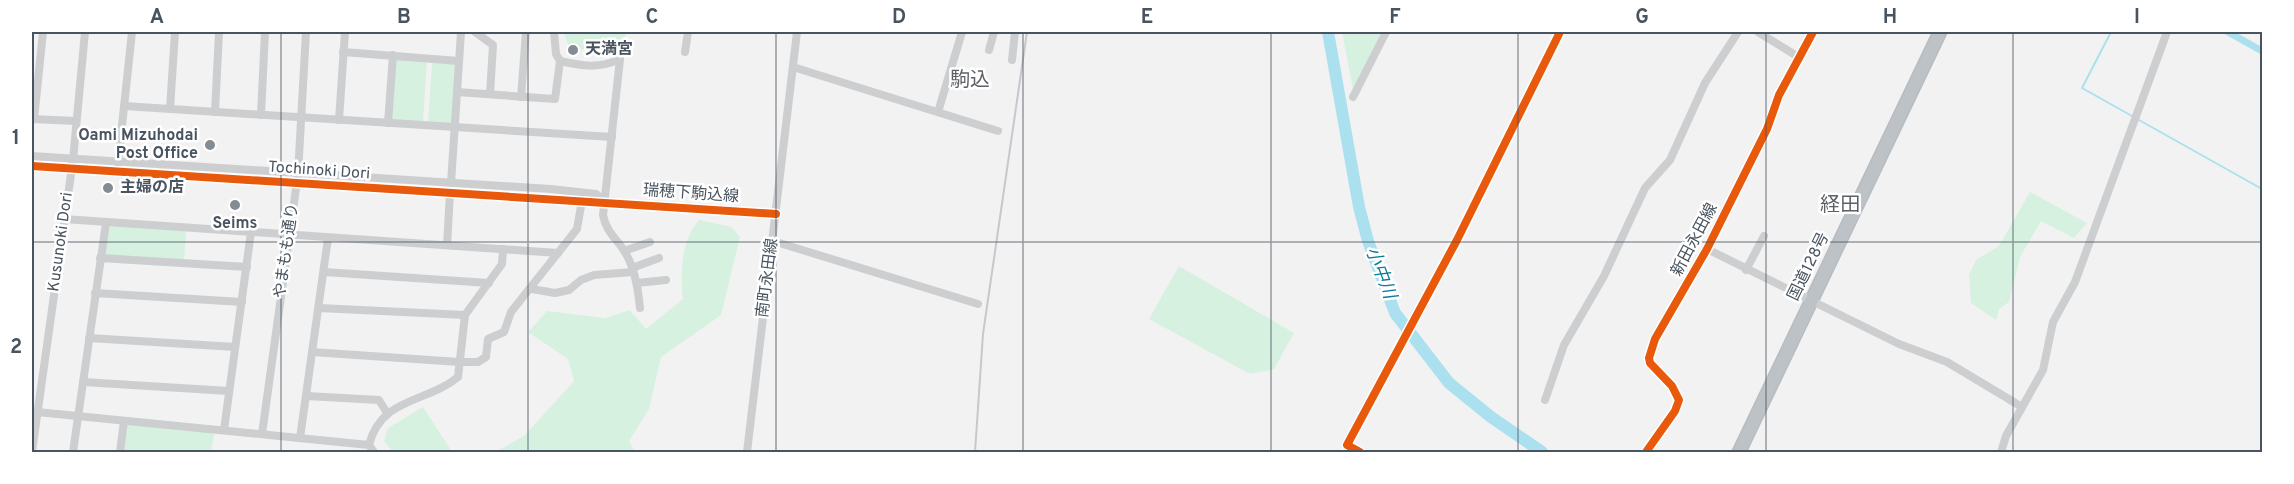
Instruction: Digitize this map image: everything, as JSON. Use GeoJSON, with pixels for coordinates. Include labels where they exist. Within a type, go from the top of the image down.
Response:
{"type":"FeatureCollection","features":[{"type":"Feature","properties":{"kind":"highway","name":"国道128号"},"geometry":{"type":"LineString","coordinates":[[1739,453],[1940,32]]}},
{"type":"Feature","properties":{"kind":"street"},"geometry":{"type":"LineString","coordinates":[[43,32],[33,119],[76,122]]}},
{"type":"Feature","properties":{"kind":"street","name":"Kusunoki Dori"},"geometry":{"type":"LineString","coordinates":[[32,453],[72,164],[85,32]]}},
{"type":"Feature","properties":{"kind":"street"},"geometry":{"type":"LineString","coordinates":[[118,163],[132,32]]}},
{"type":"Feature","properties":{"kind":"street"},"geometry":{"type":"LineString","coordinates":[[170,109],[175,32]]}},
{"type":"Feature","properties":{"kind":"street"},"geometry":{"type":"LineString","coordinates":[[215,112],[219,32]]}},
{"type":"Feature","properties":{"kind":"street"},"geometry":{"type":"LineString","coordinates":[[261,115],[266,32]]}},
{"type":"Feature","properties":{"kind":"street","name":"やまもも通り"},"geometry":{"type":"LineString","coordinates":[[262,434],[297,178],[306,32]]}},
{"type":"Feature","properties":{"kind":"street"},"geometry":{"type":"LineString","coordinates":[[339,120],[345,32]]}},
{"type":"Feature","properties":{"kind":"street"},"geometry":{"type":"LineString","coordinates":[[447,245],[461,32]]}},
{"type":"Feature","properties":{"kind":"street"},"geometry":{"type":"LineString","coordinates":[[475,32],[493,45],[490,94]]}},
{"type":"Feature","properties":{"kind":"street"},"geometry":{"type":"LineString","coordinates":[[521,97],[526,32]]}},
{"type":"Feature","properties":{"kind":"street"},"geometry":{"type":"LineString","coordinates":[[457,92],[555,99],[560,61],[556,54],[554,32]]}},
{"type":"Feature","properties":{"kind":"street"},"geometry":{"type":"LineString","coordinates":[[685,52],[688,32]]}},
{"type":"Feature","properties":{"kind":"street","name":"南町永田線"},"geometry":{"type":"LineString","coordinates":[[747,453],[797,32]]}},
{"type":"Feature","properties":{"kind":"street"},"geometry":{"type":"LineString","coordinates":[[938,112],[963,32]]}},
{"type":"Feature","properties":{"kind":"street"},"geometry":{"type":"LineString","coordinates":[[989,50],[994,32]]}},
{"type":"Feature","properties":{"kind":"street"},"geometry":{"type":"LineString","coordinates":[[1012,60],[1015,32]]}},
{"type":"Feature","properties":{"kind":"street"},"geometry":{"type":"LineString","coordinates":[[1353,97],[1386,32]]}},
{"type":"Feature","properties":{"kind":"street"},"geometry":{"type":"LineString","coordinates":[[1360,453],[1347,445],[1560,32]]}},
{"type":"Feature","properties":{"kind":"street"},"geometry":{"type":"LineString","coordinates":[[1545,400],[1564,345],[1604,276],[1645,188],[1670,160],[1705,83],[1738,32]]}},
{"type":"Feature","properties":{"kind":"street"},"geometry":{"type":"LineString","coordinates":[[1758,32],[1800,58]]}},
{"type":"Feature","properties":{"kind":"street","name":"新田永田線"},"geometry":{"type":"LineString","coordinates":[[1646,453],[1675,411],[1679,400],[1672,386],[1649,358],[1655,339],[1707,249],[1767,129],[1779,95],[1813,32]]}},
{"type":"Feature","properties":{"kind":"street"},"geometry":{"type":"LineString","coordinates":[[2001,453],[2006,436],[2043,370],[2053,322],[2075,282],[2167,32]]}},
{"type":"Feature","properties":{"kind":"street"},"geometry":{"type":"LineString","coordinates":[[343,52],[459,61]]}},
{"type":"Feature","properties":{"kind":"street"},"geometry":{"type":"LineString","coordinates":[[388,123],[393,56]]}},
{"type":"Feature","properties":{"kind":"street"},"geometry":{"type":"LineString","coordinates":[[560,61],[600,67],[620,59],[604,222],[613,239],[624,251],[633,270],[640,308]]}},
{"type":"Feature","properties":{"kind":"street"},"geometry":{"type":"LineString","coordinates":[[793,67],[998,131]]}},
{"type":"Feature","properties":{"kind":"street"},"geometry":{"type":"LineString","coordinates":[[124,106],[612,137]]}},
{"type":"Feature","properties":{"kind":"street","name":"Tochinoki Dori"},"geometry":{"type":"LineString","coordinates":[[32,156],[72,164],[450,188],[596,194],[605,201]]}},
{"type":"Feature","properties":{"kind":"street","name":"Tochinoki Dori"},"geometry":{"type":"LineString","coordinates":[[32,166],[118,163],[297,178]]}},
{"type":"Feature","properties":{"kind":"street","name":"Tochinoki Dori"},"geometry":{"type":"LineString","coordinates":[[450,188],[596,203],[605,201]]}},
{"type":"Feature","properties":{"kind":"street"},"geometry":{"type":"LineString","coordinates":[[312,352],[478,362],[486,357],[488,339],[491,335],[504,332],[511,312],[532,289],[540,274],[577,230],[582,200]]}},
{"type":"Feature","properties":{"kind":"street","name":"瑞穂下駒込線"},"geometry":{"type":"LineString","coordinates":[[605,201],[776,214]]}},
{"type":"Feature","properties":{"kind":"street"},"geometry":{"type":"LineString","coordinates":[[64,219],[558,253]]}},
{"type":"Feature","properties":{"kind":"street"},"geometry":{"type":"LineString","coordinates":[[73,453],[106,223]]}},
{"type":"Feature","properties":{"kind":"street"},"geometry":{"type":"LineString","coordinates":[[224,430],[251,232]]}},
{"type":"Feature","properties":{"kind":"street"},"geometry":{"type":"LineString","coordinates":[[1746,270],[1764,236]]}},
{"type":"Feature","properties":{"kind":"street"},"geometry":{"type":"LineString","coordinates":[[300,438],[328,238]]}},
{"type":"Feature","properties":{"kind":"street"},"geometry":{"type":"LineString","coordinates":[[772,241],[978,304]]}},
{"type":"Feature","properties":{"kind":"street"},"geometry":{"type":"LineString","coordinates":[[624,251],[650,242]]}},
{"type":"Feature","properties":{"kind":"street"},"geometry":{"type":"LineString","coordinates":[[37,412],[300,438],[371,449],[379,421],[387,413],[420,395],[449,384],[458,377],[465,315],[502,264],[503,249]]}},
{"type":"Feature","properties":{"kind":"street"},"geometry":{"type":"LineString","coordinates":[[1707,249],[1899,344],[1947,362],[2022,407]]}},
{"type":"Feature","properties":{"kind":"street"},"geometry":{"type":"LineString","coordinates":[[100,258],[247,267]]}},
{"type":"Feature","properties":{"kind":"street"},"geometry":{"type":"LineString","coordinates":[[532,289],[555,293],[569,290],[594,275],[633,270],[659,258]]}},
{"type":"Feature","properties":{"kind":"street"},"geometry":{"type":"LineString","coordinates":[[324,272],[489,283]]}},
{"type":"Feature","properties":{"kind":"street"},"geometry":{"type":"LineString","coordinates":[[637,283],[666,280]]}},
{"type":"Feature","properties":{"kind":"street"},"geometry":{"type":"LineString","coordinates":[[95,293],[242,302]]}},
{"type":"Feature","properties":{"kind":"street"},"geometry":{"type":"LineString","coordinates":[[319,308],[465,315]]}},
{"type":"Feature","properties":{"kind":"street"},"geometry":{"type":"LineString","coordinates":[[89,338],[236,347]]}},
{"type":"Feature","properties":{"kind":"street"},"geometry":{"type":"LineString","coordinates":[[83,382],[229,391]]}},
{"type":"Feature","properties":{"kind":"street"},"geometry":{"type":"LineString","coordinates":[[306,396],[379,400],[387,413]]}},
{"type":"Feature","properties":{"kind":"street"},"geometry":{"type":"LineString","coordinates":[[120,453],[124,421]]}},
{"type":"Feature","properties":{"kind":"green space"},"geometry":{"type":"Polygon","coordinates":[[[564,32],[628,32],[614,52],[569,48],[564,32]]]}},
{"type":"Feature","properties":{"kind":"green space"},"geometry":{"type":"Polygon","coordinates":[[[1342,32],[1381,32],[1353,89],[1342,32]]]}},
{"type":"Feature","properties":{"kind":"green space"},"geometry":{"type":"Polygon","coordinates":[[[395,59],[427,61],[423,122],[391,120],[395,59]]]}},
{"type":"Feature","properties":{"kind":"green space"},"geometry":{"type":"Polygon","coordinates":[[[432,63],[455,64],[452,124],[428,123],[432,63]]]}},
{"type":"Feature","properties":{"kind":"green space"},"geometry":{"type":"Polygon","coordinates":[[[2030,192],[2087,223],[2074,238],[2041,221],[2020,257],[2009,302],[1999,309],[1996,320],[1971,303],[1969,275],[1976,260],[1999,246],[2030,192]]]}},
{"type":"Feature","properties":{"kind":"green space"},"geometry":{"type":"Polygon","coordinates":[[[699,220],[731,227],[740,237],[721,315],[661,357],[649,409],[629,441],[635,452],[495,452],[524,436],[574,381],[568,359],[528,332],[547,311],[605,318],[630,310],[646,329],[683,299],[682,268],[685,247],[688,237],[699,220]]]}},
{"type":"Feature","properties":{"kind":"green space"},"geometry":{"type":"Polygon","coordinates":[[[109,225],[186,230],[184,260],[104,255],[109,225]]]}},
{"type":"Feature","properties":{"kind":"green space"},"geometry":{"type":"Polygon","coordinates":[[[1179,266],[1294,333],[1274,369],[1250,374],[1149,319],[1179,266]]]}},
{"type":"Feature","properties":{"kind":"green space"},"geometry":{"type":"Polygon","coordinates":[[[423,407],[452,452],[393,452],[384,441],[388,428],[423,407]]]}},
{"type":"Feature","properties":{"kind":"green space"},"geometry":{"type":"Polygon","coordinates":[[[129,424],[211,432],[214,434],[211,452],[122,452],[126,426],[129,424]]]}},
{"type":"Feature","properties":{"kind":"waterway","name":"小中川"},"geometry":{"type":"LineString","coordinates":[[1328,32],[1359,207],[1368,241],[1395,313],[1449,383],[1491,417],[1542,452]]}},
{"type":"Feature","properties":{"kind":"waterway"},"geometry":{"type":"LineString","coordinates":[[2111,32],[2082,88],[2262,189]]}},
{"type":"Feature","properties":{"kind":"waterway"},"geometry":{"type":"LineString","coordinates":[[2228,32],[2262,51]]}},
{"type":"Feature","properties":{"kind":"railway"},"geometry":{"type":"LineString","coordinates":[[975,452],[983,334],[1027,32]]}},
{"type":"Feature","properties":{"kind":"cycle path"},"geometry":{"type":"LineString","coordinates":[[1360,452],[1347,445],[1457,240],[1560,32]]}},
{"type":"Feature","properties":{"kind":"cycle path"},"geometry":{"type":"LineString","coordinates":[[1646,452],[1675,411],[1679,400],[1672,386],[1650,363],[1649,358],[1655,339],[1707,249],[1767,129],[1779,95],[1813,32]]}},
{"type":"Feature","properties":{"kind":"cycle path"},"geometry":{"type":"LineString","coordinates":[[32,166],[776,214]]}},
{"type":"Feature","properties":{"kind":"place","name":"天満宮"},"geometry":{"type":"Point","coordinates":[573,50]}},
{"type":"Feature","properties":{"kind":"place","name":"Oami Mizuhodai Post Office"},"geometry":{"type":"Point","coordinates":[210,145]}},
{"type":"Feature","properties":{"kind":"place","name":"主婦の店"},"geometry":{"type":"Point","coordinates":[108,188]}},
{"type":"Feature","properties":{"kind":"place","name":"Seims"},"geometry":{"type":"Point","coordinates":[235,205]}},
{"type":"Feature","properties":{"kind":"district","name":"駒込"},"geometry":{"type":"Point","coordinates":[970,81]}},
{"type":"Feature","properties":{"kind":"district","name":"経田"},"geometry":{"type":"Point","coordinates":[1840,206]}}]}
